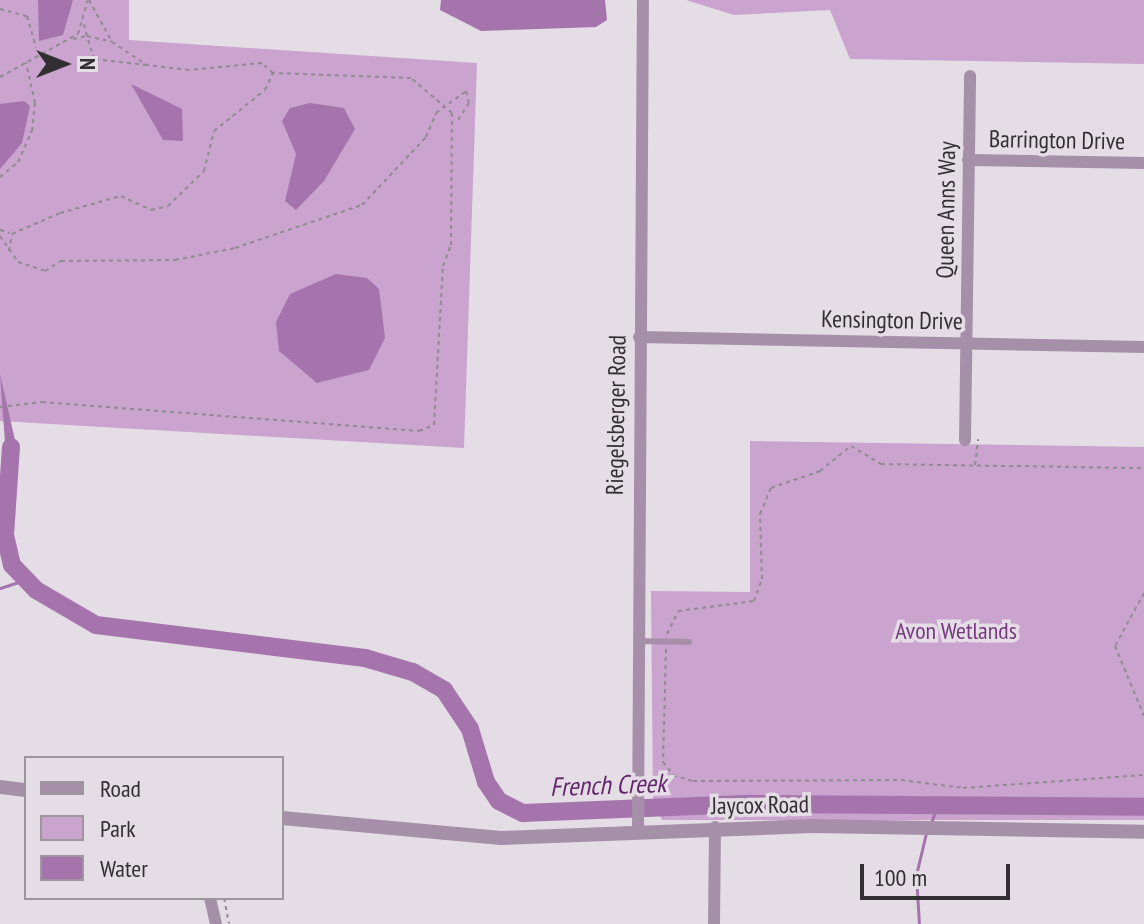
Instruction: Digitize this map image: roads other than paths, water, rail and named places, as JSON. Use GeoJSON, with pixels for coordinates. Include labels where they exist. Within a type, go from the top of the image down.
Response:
{"type":"FeatureCollection","features":[{"type":"Feature","properties":{"kind":"street","name":"Riegelsberger Road"},"geometry":{"type":"LineString","coordinates":[[638,824],[643,0]]}},
{"type":"Feature","properties":{"kind":"street","name":"Queen Anns Way"},"geometry":{"type":"LineString","coordinates":[[970,76],[967,343],[972,439]]}},
{"type":"Feature","properties":{"kind":"street","name":"Barrington Drive"},"geometry":{"type":"LineString","coordinates":[[968,160],[1144,163]]}},
{"type":"Feature","properties":{"kind":"street","name":"Kensington Drive"},"geometry":{"type":"LineString","coordinates":[[639,337],[1144,347]]}},
{"type":"Feature","properties":{"kind":"street"},"geometry":{"type":"LineString","coordinates":[[0,787],[24,790]]}},
{"type":"Feature","properties":{"kind":"street","name":"Jaycox Road"},"geometry":{"type":"LineString","coordinates":[[284,818],[501,838],[638,824],[1144,832]]}},
{"type":"Feature","properties":{"kind":"street"},"geometry":{"type":"LineString","coordinates":[[714,924],[715,827]]}},
{"type":"Feature","properties":{"kind":"street"},"geometry":{"type":"LineString","coordinates":[[210,900],[216,924]]}},
{"type":"Feature","properties":{"kind":"lane"},"geometry":{"type":"LineString","coordinates":[[637,641],[689,642]]}},
{"type":"Feature","properties":{"kind":"water"},"geometry":{"type":"Polygon","coordinates":[[[38,0],[73,0],[63,35],[39,41],[38,0]]]}},
{"type":"Feature","properties":{"kind":"water"},"geometry":{"type":"Polygon","coordinates":[[[441,0],[605,0],[607,20],[596,27],[481,31],[440,10],[441,0]]]}},
{"type":"Feature","properties":{"kind":"water"},"geometry":{"type":"Polygon","coordinates":[[[131,84],[182,109],[183,141],[163,140],[131,84]]]}},
{"type":"Feature","properties":{"kind":"water"},"geometry":{"type":"Polygon","coordinates":[[[24,101],[30,106],[22,143],[0,169],[0,104],[24,101]]]}},
{"type":"Feature","properties":{"kind":"water"},"geometry":{"type":"Polygon","coordinates":[[[310,103],[344,108],[355,129],[324,181],[296,210],[285,201],[296,154],[282,121],[290,108],[310,103]]]}},
{"type":"Feature","properties":{"kind":"water"},"geometry":{"type":"Polygon","coordinates":[[[336,274],[367,278],[379,289],[385,338],[369,370],[317,383],[279,351],[276,322],[290,294],[336,274]]]}},
{"type":"Feature","properties":{"kind":"water"},"geometry":{"type":"Polygon","coordinates":[[[0,374],[17,449],[15,471],[7,470],[0,374]]]}},
{"type":"Feature","properties":{"kind":"waterway","name":"French Creek"},"geometry":{"type":"LineString","coordinates":[[11,447],[5,535],[12,565],[36,590],[96,625],[365,658],[413,672],[444,690],[470,729],[486,782],[499,801],[523,813],[751,804],[1144,807]]}},
{"type":"Feature","properties":{"kind":"waterway","name":"French Creek"},"geometry":{"type":"LineString","coordinates":[[0,588],[24,580]]}},
{"type":"Feature","properties":{"kind":"waterway"},"geometry":{"type":"LineString","coordinates":[[931,823],[937,806]]}},
{"type":"Feature","properties":{"kind":"waterway"},"geometry":{"type":"LineString","coordinates":[[919,924],[916,875],[926,833]]}},
{"type":"Feature","properties":{"kind":"park label","name":"Avon Wetlands"},"geometry":{"type":"Point","coordinates":[956,631]}}]}
